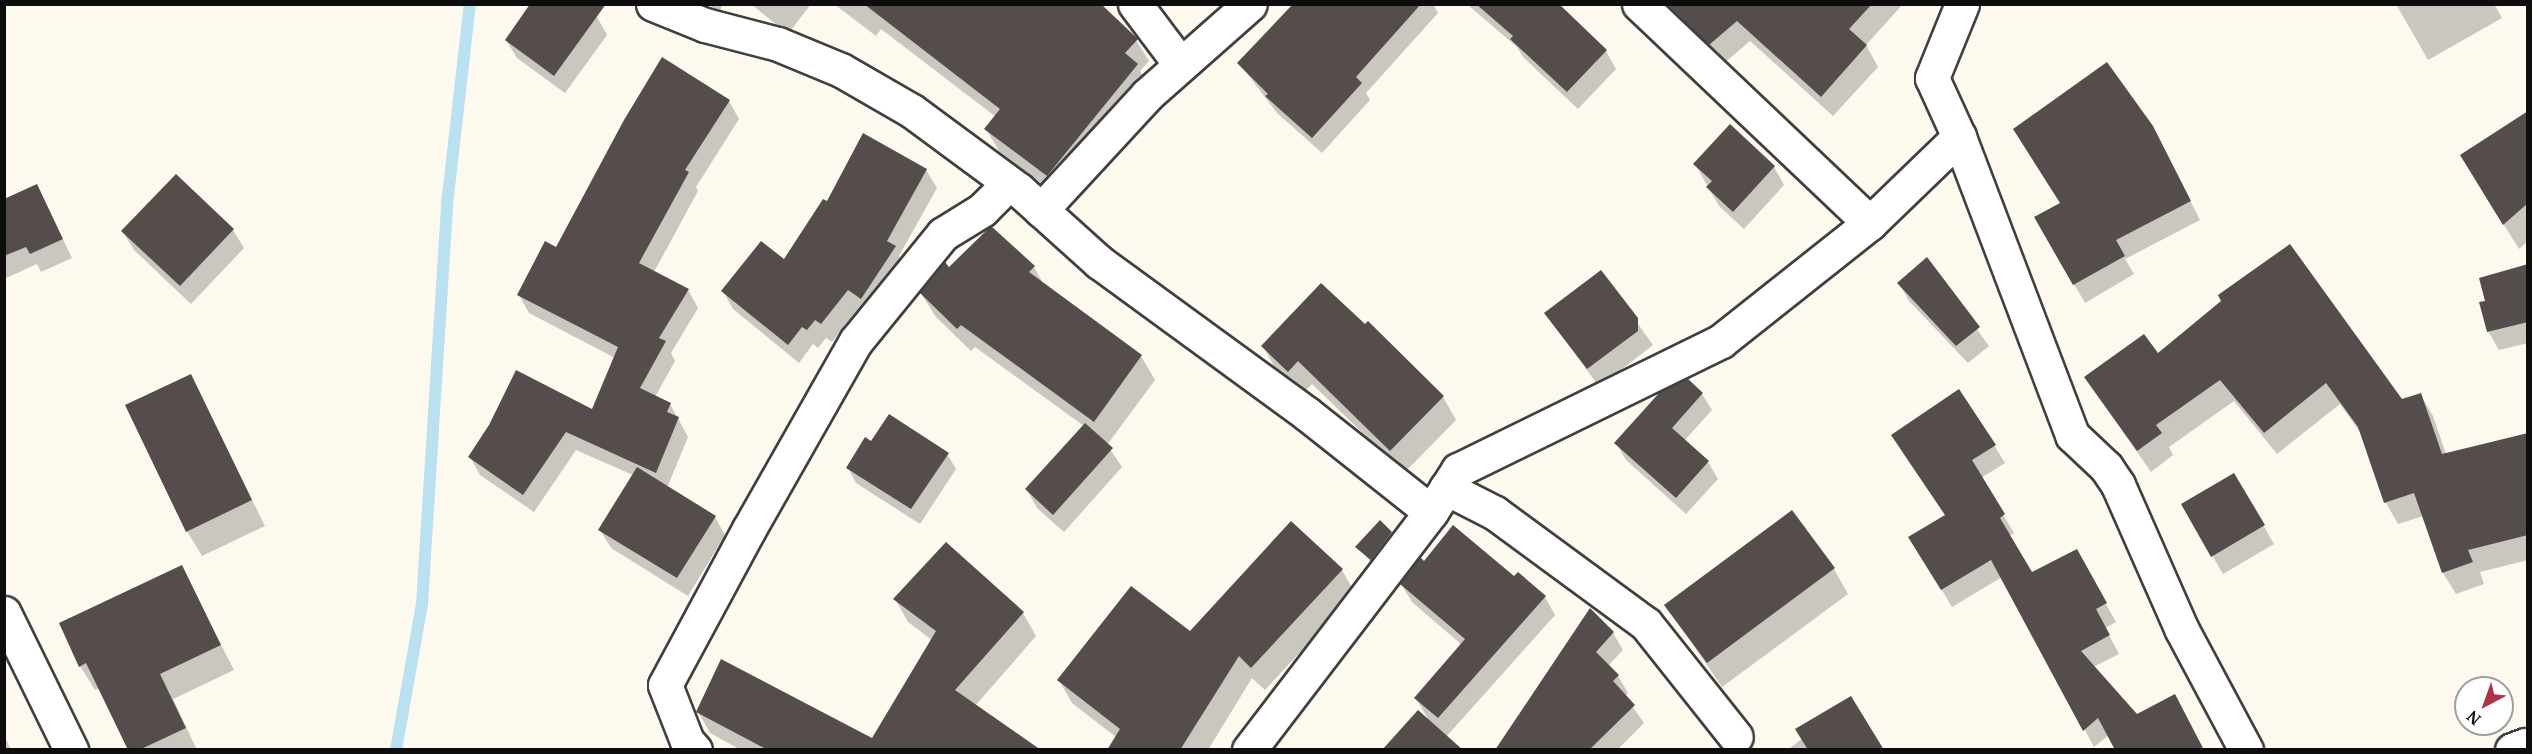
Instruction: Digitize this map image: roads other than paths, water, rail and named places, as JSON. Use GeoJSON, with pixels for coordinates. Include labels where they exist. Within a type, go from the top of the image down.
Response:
{"type":"FeatureCollection","features":[{"type":"Feature","properties":{"kind":"street"},"geometry":{"type":"LineString","coordinates":[[653,4],[705,25],[778,44],[841,70],[912,111],[1009,183],[1099,262],[1306,413],[1438,500],[1495,513],[1646,624],[1736,736]]}},
{"type":"Feature","properties":{"kind":"street"},"geometry":{"type":"LineString","coordinates":[[1135,4],[1180,63]]}},
{"type":"Feature","properties":{"kind":"street"},"geometry":{"type":"LineString","coordinates":[[1041,210],[1180,63],[1250,4]]}},
{"type":"Feature","properties":{"kind":"street"},"geometry":{"type":"LineString","coordinates":[[1639,4],[1870,223]]}},
{"type":"Feature","properties":{"kind":"street"},"geometry":{"type":"LineString","coordinates":[[1962,4],[1932,78],[1959,137],[2072,435],[2106,466],[2118,485],[2182,630],[2246,750]]}},
{"type":"Feature","properties":{"kind":"street"},"geometry":{"type":"LineString","coordinates":[[1249,750],[1438,500],[1458,470],[1721,341],[1870,223],[1959,137]]}},
{"type":"Feature","properties":{"kind":"street"},"geometry":{"type":"LineString","coordinates":[[695,750],[687,741],[665,685],[749,529],[856,341],[943,234],[982,210],[1009,183]]}},
{"type":"Feature","properties":{"kind":"street"},"geometry":{"type":"LineString","coordinates":[[4,613],[71,750]]}},
{"type":"Feature","properties":{"kind":"waterway"},"geometry":{"type":"LineString","coordinates":[[396,750],[422,604],[448,196],[470,4]]}}]}
